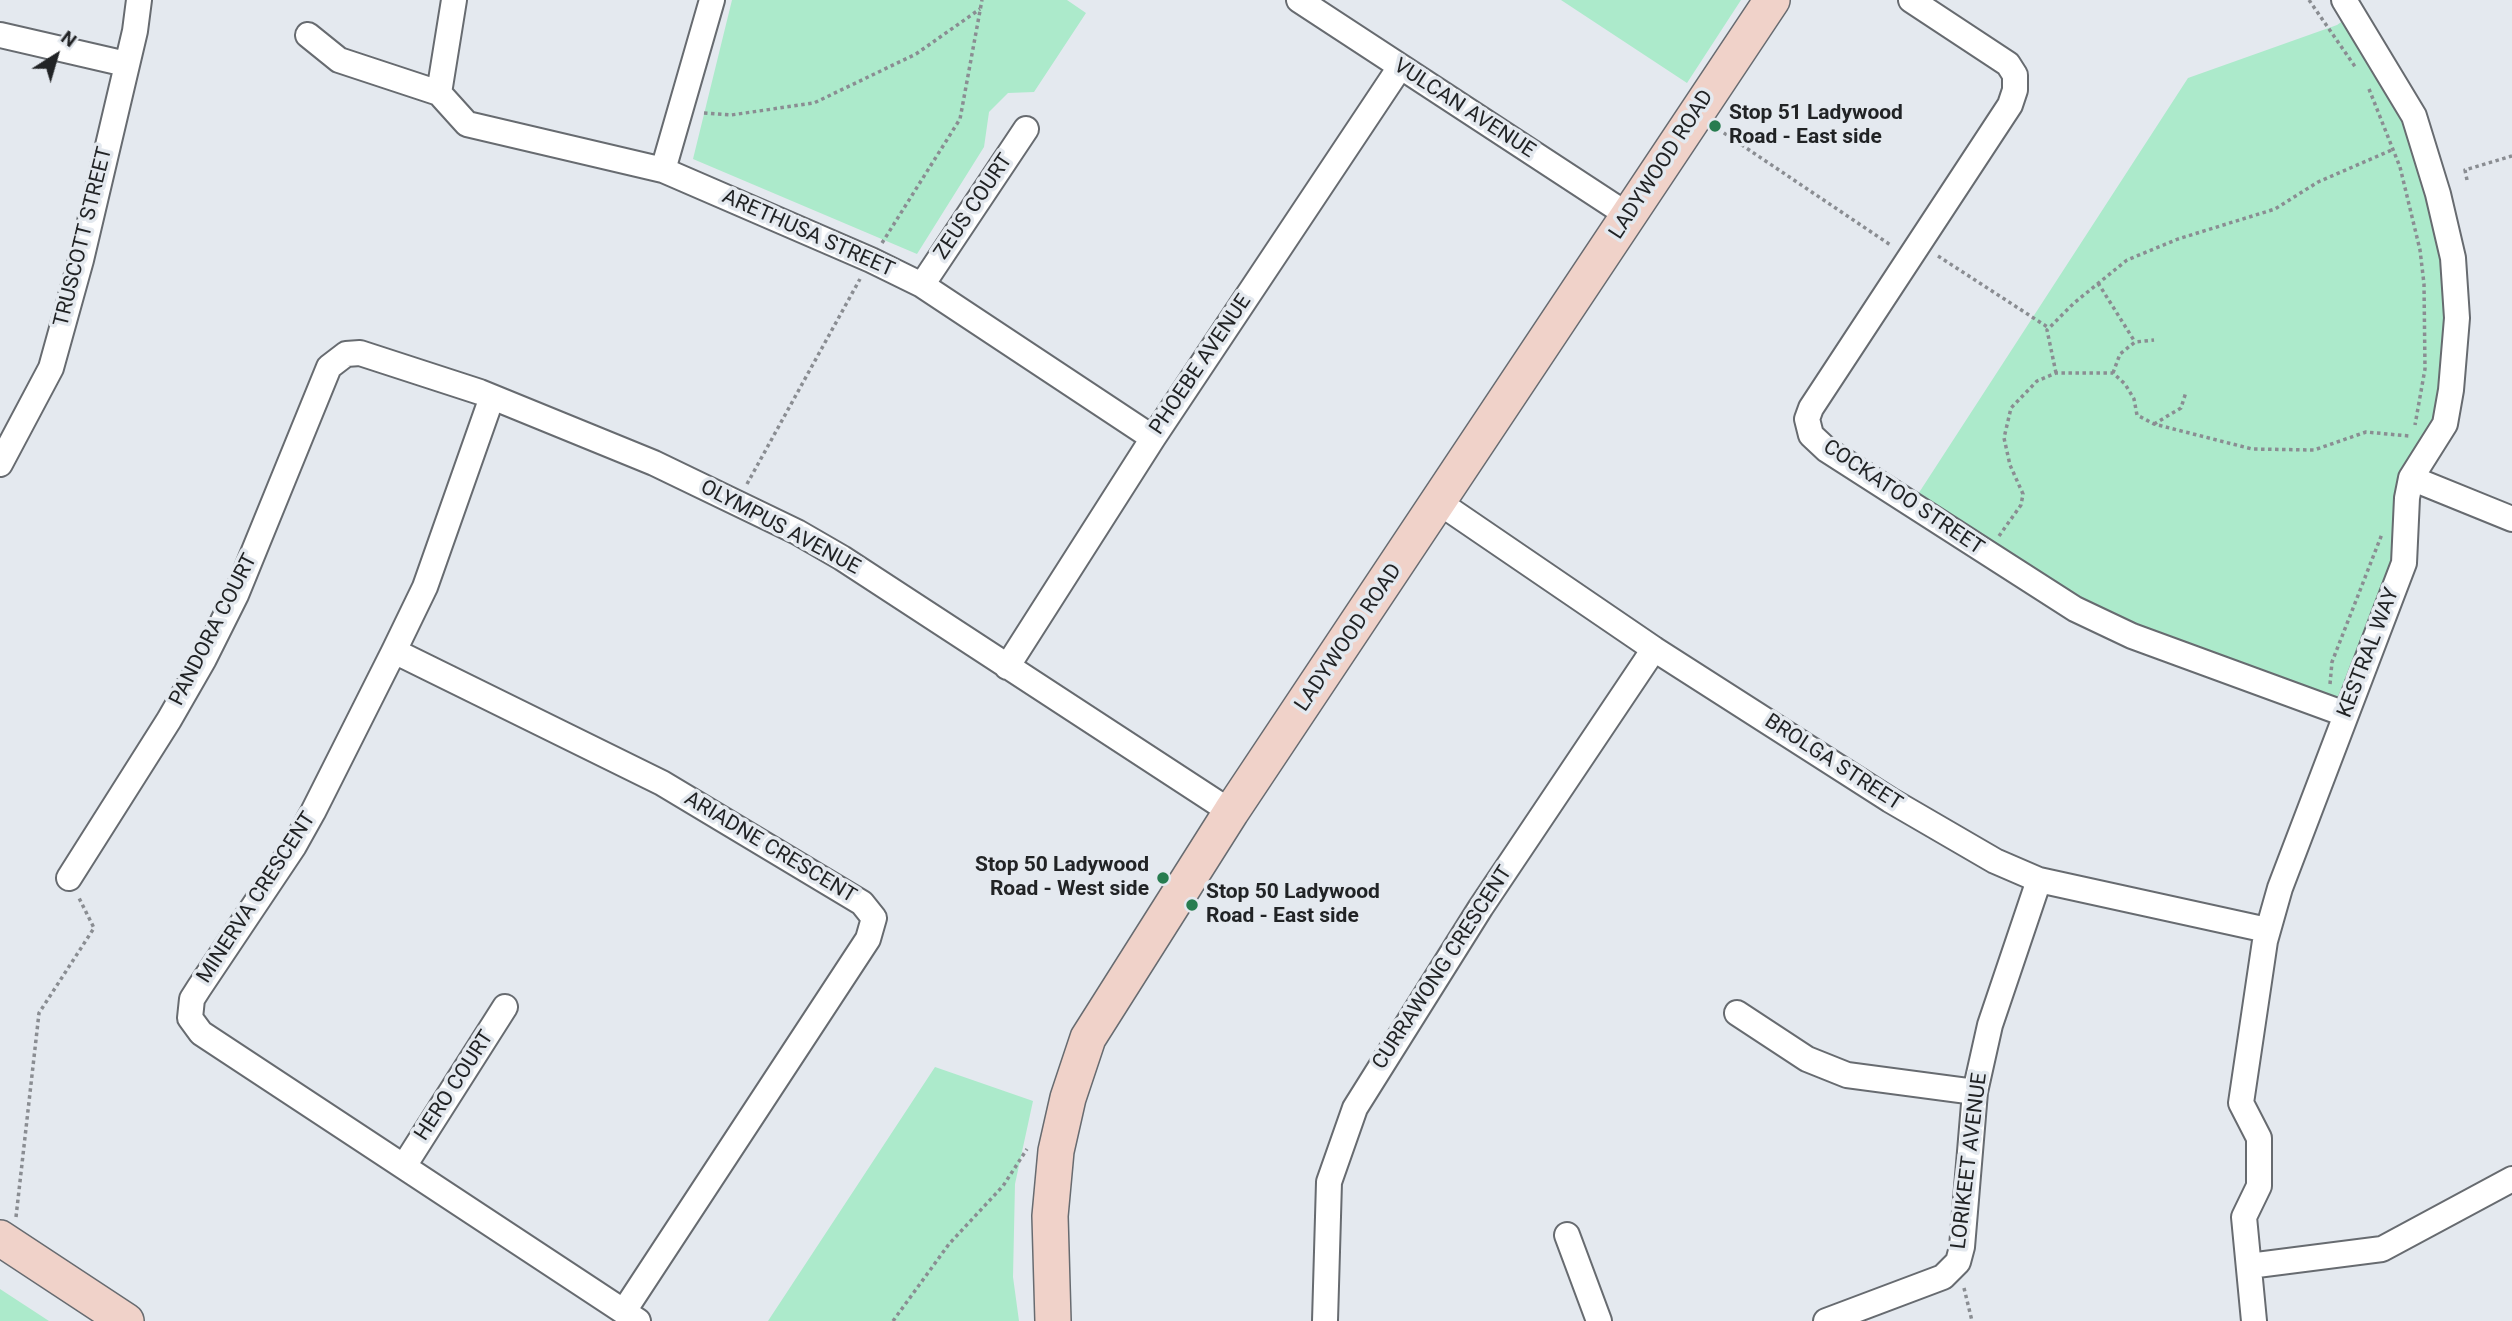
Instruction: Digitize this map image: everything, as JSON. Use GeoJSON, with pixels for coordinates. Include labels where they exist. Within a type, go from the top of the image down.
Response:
{"type":"FeatureCollection","features":[{"type":"Feature","properties":{"kind":"street","name":"TRUSCOTT STREET"},"geometry":{"type":"LineString","coordinates":[[0,464],[51,368],[80,260],[139,0]]}},
{"type":"Feature","properties":{"kind":"street"},"geometry":{"type":"LineString","coordinates":[[308,35],[339,60],[439,93],[454,0]]}},
{"type":"Feature","properties":{"kind":"street"},"geometry":{"type":"LineString","coordinates":[[663,170],[712,0]]}},
{"type":"Feature","properties":{"kind":"street","name":"VULCAN AVENUE"},"geometry":{"type":"LineString","coordinates":[[1299,0],[1629,216]]}},
{"type":"Feature","properties":{"kind":"street","name":"LADYWOOD ROAD"},"geometry":{"type":"LineString","coordinates":[[1053,1321],[1050,1216],[1056,1151],[1068,1098],[1088,1038],[1231,812],[1440,503],[1772,0]]}},
{"type":"Feature","properties":{"kind":"street","name":"COCKATOO STREET"},"geometry":{"type":"LineString","coordinates":[[1911,0],[2008,64],[2015,75],[2015,90],[2010,105],[1807,419],[1811,435],[1827,450],[2075,610],[2132,636],[2345,714]]}},
{"type":"Feature","properties":{"kind":"street","name":"KESTRAL WAY"},"geometry":{"type":"LineString","coordinates":[[2254,1321],[2244,1217],[2259,1186],[2259,1138],[2241,1103],[2267,930],[2345,714],[2404,563],[2407,498],[2411,478],[2445,424],[2451,390],[2457,318],[2453,258],[2438,194],[2414,116],[2344,0]]}},
{"type":"Feature","properties":{"kind":"street"},"geometry":{"type":"LineString","coordinates":[[0,35],[126,64]]}},
{"type":"Feature","properties":{"kind":"street","name":"PHOEBE AVENUE"},"geometry":{"type":"LineString","coordinates":[[1007,667],[1153,438],[1400,67]]}},
{"type":"Feature","properties":{"kind":"street","name":"ARETHUSA STREET"},"geometry":{"type":"LineString","coordinates":[[439,93],[467,124],[663,170],[922,285],[1153,438]]}},
{"type":"Feature","properties":{"kind":"street","name":"ZEUS COURT"},"geometry":{"type":"LineString","coordinates":[[922,285],[1026,129]]}},
{"type":"Feature","properties":{"kind":"street","name":"OLYMPUS AVENUE"},"geometry":{"type":"LineString","coordinates":[[329,367],[346,354],[360,353],[492,397],[654,463],[737,503],[842,558],[1231,812]]}},
{"type":"Feature","properties":{"kind":"street","name":"PANDORA COURT"},"geometry":{"type":"LineString","coordinates":[[69,878],[169,720],[204,659],[236,595],[329,367]]}},
{"type":"Feature","properties":{"kind":"street","name":"MINERVA CRESCENT"},"geometry":{"type":"LineString","coordinates":[[492,397],[425,587],[394,651],[294,846],[192,999],[190,1018],[201,1033],[631,1316]]}},
{"type":"Feature","properties":{"kind":"street"},"geometry":{"type":"LineString","coordinates":[[2411,478],[2512,519]]}},
{"type":"Feature","properties":{"kind":"street","name":"BROLGA STREET"},"geometry":{"type":"LineString","coordinates":[[1440,503],[1654,649],[1958,842],[2039,880],[2267,930]]}},
{"type":"Feature","properties":{"kind":"street","name":"CURRAWONG CRESCENT"},"geometry":{"type":"LineString","coordinates":[[1325,1321],[1329,1182],[1355,1108],[1481,907],[1654,649]]}},
{"type":"Feature","properties":{"kind":"street","name":"ARIADNE CRESCENT"},"geometry":{"type":"LineString","coordinates":[[394,651],[662,783],[862,903],[874,918],[868,939],[631,1316]]}},
{"type":"Feature","properties":{"kind":"street","name":"LORIKEET AVENUE"},"geometry":{"type":"LineString","coordinates":[[1826,1321],[1943,1278],[1958,1262],[1962,1247],[1975,1092],[1990,1025],[2039,880]]}},
{"type":"Feature","properties":{"kind":"street","name":"HERO COURT"},"geometry":{"type":"LineString","coordinates":[[404,1166],[505,1007]]}},
{"type":"Feature","properties":{"kind":"street"},"geometry":{"type":"LineString","coordinates":[[1737,1013],[1807,1059],[1847,1075],[1975,1092]]}},
{"type":"Feature","properties":{"kind":"street"},"geometry":{"type":"LineString","coordinates":[[2249,1266],[2382,1249],[2512,1179]]}},
{"type":"Feature","properties":{"kind":"street"},"geometry":{"type":"LineString","coordinates":[[1567,1236],[1599,1321]]}},
{"type":"Feature","properties":{"kind":"street"},"geometry":{"type":"LineString","coordinates":[[7,1243],[126,1321]]}},
{"type":"Feature","properties":{"kind":"path"},"geometry":{"type":"LineString","coordinates":[[737,503],[870,260],[960,119],[982,0]]}},
{"type":"Feature","properties":{"kind":"path"},"geometry":{"type":"LineString","coordinates":[[2309,0],[2359,73]]}},
{"type":"Feature","properties":{"kind":"path"},"geometry":{"type":"LineString","coordinates":[[681,111],[731,115],[814,103],[916,54],[980,9]]}},
{"type":"Feature","properties":{"kind":"path"},"geometry":{"type":"LineString","coordinates":[[2366,82],[2394,149],[2415,226],[2424,284],[2422,399],[2403,446]]}},
{"type":"Feature","properties":{"kind":"path"},"geometry":{"type":"LineString","coordinates":[[1696,114],[1910,258],[1938,256],[2049,328]]}},
{"type":"Feature","properties":{"kind":"path"},"geometry":{"type":"LineString","coordinates":[[2056,373],[2047,330],[2127,260],[2178,239],[2275,209],[2318,182],[2394,149]]}},
{"type":"Feature","properties":{"kind":"path"},"geometry":{"type":"LineString","coordinates":[[2467,180],[2465,170],[2512,156]]}},
{"type":"Feature","properties":{"kind":"path"},"geometry":{"type":"LineString","coordinates":[[2098,283],[2134,342]]}},
{"type":"Feature","properties":{"kind":"path"},"geometry":{"type":"LineString","coordinates":[[2113,373],[2120,354],[2134,342],[2154,340]]}},
{"type":"Feature","properties":{"kind":"path"},"geometry":{"type":"LineString","coordinates":[[1987,554],[2021,505],[2023,494],[2010,465],[2004,438],[2011,408],[2037,382],[2056,373],[2113,373],[2125,384],[2134,399],[2137,415],[2154,424],[2252,449],[2314,450],[2366,432],[2409,436]]}},
{"type":"Feature","properties":{"kind":"path"},"geometry":{"type":"LineString","coordinates":[[2154,424],[2181,408],[2186,392]]}},
{"type":"Feature","properties":{"kind":"path"},"geometry":{"type":"LineString","coordinates":[[2321,705],[2331,681],[2332,662],[2385,528]]}},
{"type":"Feature","properties":{"kind":"path"},"geometry":{"type":"LineString","coordinates":[[7,1243],[40,1013],[94,928],[69,878]]}},
{"type":"Feature","properties":{"kind":"path"},"geometry":{"type":"LineString","coordinates":[[1958,1262],[1972,1321]]}},
{"type":"Feature","properties":{"kind":"green space"},"geometry":{"type":"Polygon","coordinates":[[[732,0],[1067,0],[1086,13],[1034,92],[1008,93],[989,112],[984,147],[917,254],[693,159],[732,0]]]}},
{"type":"Feature","properties":{"kind":"green space"},"geometry":{"type":"Polygon","coordinates":[[[1561,0],[1741,0],[1687,83],[1561,0]]]}},
{"type":"Feature","properties":{"kind":"green space"},"geometry":{"type":"Polygon","coordinates":[[[2354,13],[2438,194],[2451,390],[2345,714],[2132,636],[1911,505],[2188,78],[2337,25],[2354,13]]]}},
{"type":"Feature","properties":{"kind":"green space"},"geometry":{"type":"Polygon","coordinates":[[[935,1067],[1033,1101],[1015,1184],[1013,1277],[1019,1321],[768,1321],[935,1067]]]}},
{"type":"Feature","properties":{"kind":"green space"},"geometry":{"type":"Polygon","coordinates":[[[0,1289],[49,1321],[0,1321],[0,1289]]]}},
{"type":"Feature","properties":{"kind":"place","name":"Stop 51 Ladywood Road - East side"},"geometry":{"type":"Point","coordinates":[1715,126]}},
{"type":"Feature","properties":{"kind":"place","name":"Stop 50 Ladywood Road - West side"},"geometry":{"type":"Point","coordinates":[1163,878]}},
{"type":"Feature","properties":{"kind":"place","name":"Stop 50 Ladywood Road - East side"},"geometry":{"type":"Point","coordinates":[1192,905]}}]}
